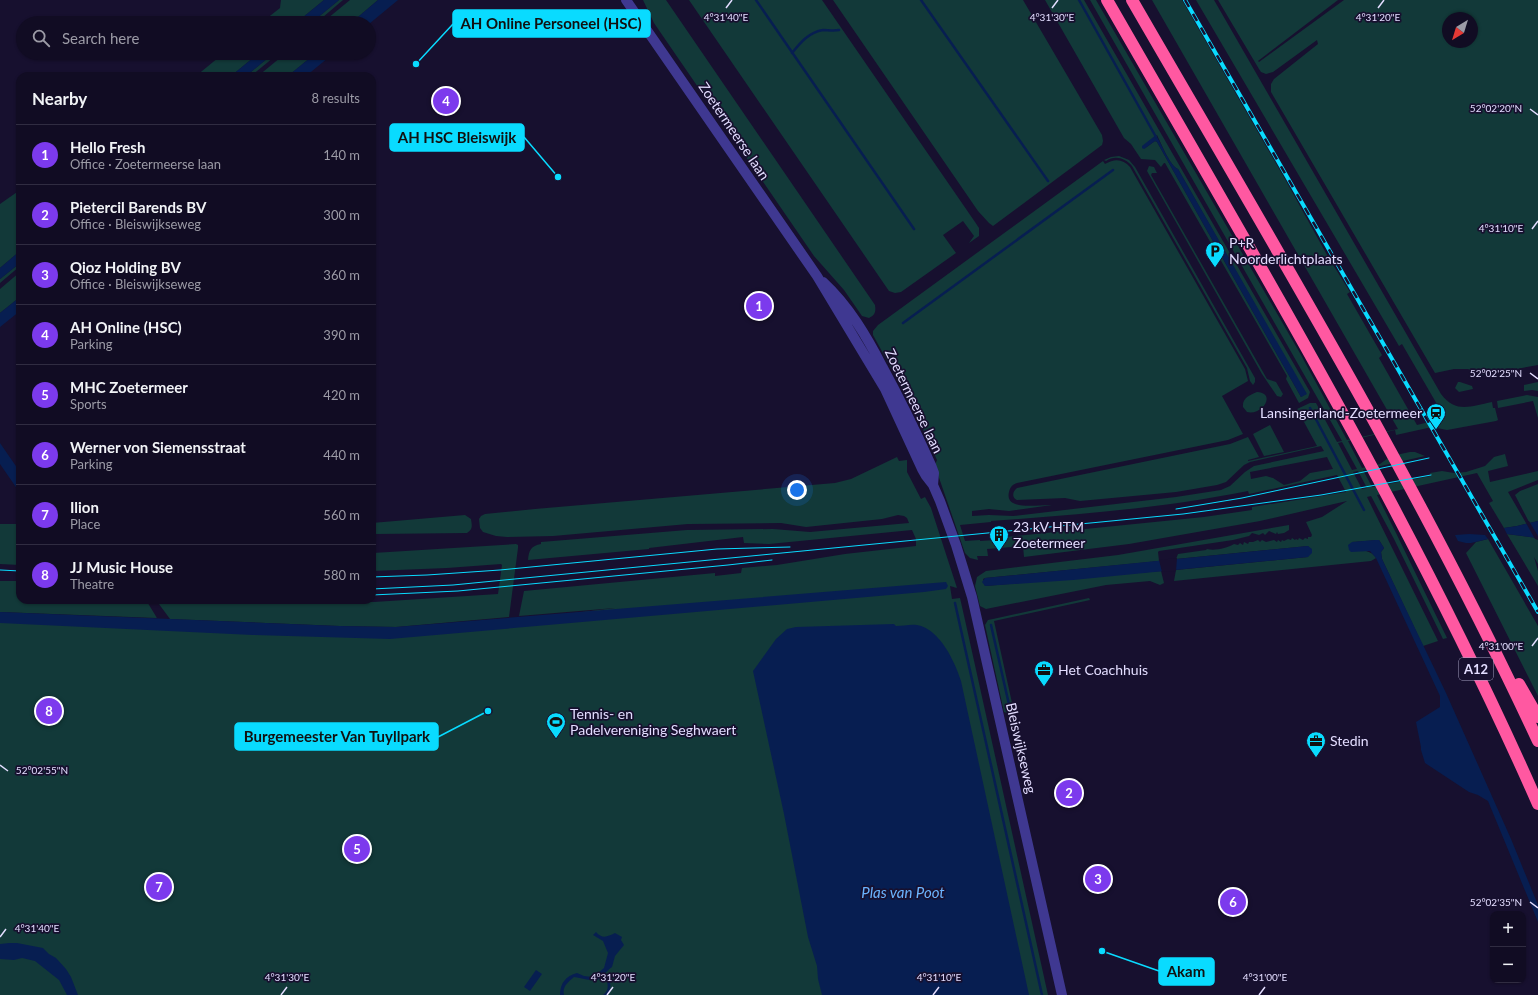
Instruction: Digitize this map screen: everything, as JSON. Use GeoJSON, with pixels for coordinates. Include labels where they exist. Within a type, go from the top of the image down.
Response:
{"type":"FeatureCollection","features":[{"type":"Feature","properties":{"kind":"highway","name":"A12"},"geometry":{"type":"LineString","coordinates":[[1107,0],[1281,302],[1378,476],[1460,635],[1538,804]]}},
{"type":"Feature","properties":{"kind":"highway","name":"A12"},"geometry":{"type":"LineString","coordinates":[[1132,0],[1379,427],[1452,565],[1538,717]]}},
{"type":"Feature","properties":{"kind":"highway","name":"A12"},"geometry":{"type":"LineString","coordinates":[[1452,565],[1538,741]]}},
{"type":"Feature","properties":{"kind":"street","name":"Zoetermeerse laan"},"geometry":{"type":"LineString","coordinates":[[628,1],[817,276],[885,389],[926,476],[933,485],[943,509]]}},
{"type":"Feature","properties":{"kind":"street","name":"Bleiswijkseweg"},"geometry":{"type":"LineString","coordinates":[[943,509],[959,553],[977,616],[1062,995]]}},
{"type":"Feature","properties":{"kind":"green space"},"geometry":{"type":"Polygon","coordinates":[[[281,0],[324,0],[305,16],[270,16],[280,8],[281,0]]]}},
{"type":"Feature","properties":{"kind":"green space"},"geometry":{"type":"Polygon","coordinates":[[[339,0],[343,0],[324,16],[320,16],[339,0]]]}},
{"type":"Feature","properties":{"kind":"green space"},"geometry":{"type":"Polygon","coordinates":[[[350,0],[378,0],[359,16],[331,16],[350,0]]]}},
{"type":"Feature","properties":{"kind":"green space"},"geometry":{"type":"Polygon","coordinates":[[[643,0],[666,0],[875,305],[875,313],[871,317],[869,318],[862,316],[844,290],[814,256],[654,23],[643,0]]]}},
{"type":"Feature","properties":{"kind":"green space"},"geometry":{"type":"Polygon","coordinates":[[[689,0],[822,0],[979,228],[979,236],[969,243],[974,236],[963,221],[943,235],[956,253],[901,292],[895,293],[889,291],[689,0]]]}},
{"type":"Feature","properties":{"kind":"green space"},"geometry":{"type":"Polygon","coordinates":[[[833,0],[1023,0],[1102,135],[1102,145],[993,226],[978,211],[833,0]]]}},
{"type":"Feature","properties":{"kind":"green space"},"geometry":{"type":"Polygon","coordinates":[[[1045,0],[1084,0],[1310,392],[1308,398],[1299,403],[1286,379],[1287,376],[1165,163],[1161,167],[1155,160],[1141,159],[1131,144],[1124,138],[1045,0]],[[1157,135],[1144,149],[1155,141],[1157,142],[1301,397],[1306,394],[1178,169],[1169,159],[1157,135]]]}},
{"type":"Feature","properties":{"kind":"green space"},"geometry":{"type":"Polygon","coordinates":[[[1090,0],[1096,0],[1301,355],[1347,440],[1398,429],[1152,0],[1182,0],[1327,255],[1350,292],[1347,294],[1382,355],[1379,358],[1417,425],[1445,418],[1402,344],[1399,346],[1196,0],[1214,0],[1441,394],[1452,404],[1464,407],[1492,402],[1498,420],[1496,421],[1447,430],[1432,427],[1396,435],[1395,430],[1348,441],[1362,468],[1380,464],[1391,456],[1410,452],[1415,452],[1425,456],[1363,470],[1372,487],[1431,476],[1430,473],[1442,471],[1454,473],[1466,472],[1485,466],[1494,457],[1505,454],[1508,466],[1488,471],[1490,482],[1538,471],[1538,480],[1508,492],[1526,523],[1529,522],[1515,495],[1520,491],[1538,484],[1538,521],[1504,528],[1489,503],[1493,501],[1477,473],[1377,495],[1447,638],[1443,639],[1394,539],[1371,496],[1367,497],[1438,641],[1423,646],[1382,559],[1381,552],[1384,548],[1379,540],[1352,542],[1361,549],[1371,553],[1376,558],[1371,561],[1174,581],[1176,570],[1308,557],[1310,549],[1308,546],[1176,559],[1178,554],[1207,549],[1221,549],[1234,544],[1238,545],[1240,543],[1243,545],[1244,542],[1248,544],[1249,542],[1258,540],[1260,542],[1262,540],[1266,542],[1274,540],[1277,542],[1278,540],[1281,542],[1282,540],[1291,540],[1292,538],[1295,540],[1298,540],[1299,538],[1303,540],[1305,538],[1308,539],[1308,537],[1311,537],[1312,535],[1306,522],[1322,517],[1347,501],[1260,521],[1129,544],[1024,557],[1023,546],[987,549],[988,556],[977,556],[978,560],[970,558],[965,553],[936,469],[935,465],[937,460],[913,408],[873,335],[873,331],[878,325],[1103,161],[1105,164],[1119,160],[1125,162],[1130,167],[1245,369],[1248,381],[1222,396],[1243,434],[1228,440],[1017,483],[1012,486],[1009,492],[1009,498],[1012,502],[1024,506],[1052,505],[1009,511],[989,509],[972,511],[972,516],[1013,516],[1176,497],[1221,490],[1230,486],[1254,466],[1324,451],[1321,446],[1250,462],[1244,465],[1226,482],[1176,492],[1080,501],[1065,498],[1017,500],[1013,494],[1017,488],[1230,444],[1248,437],[1259,457],[1248,461],[1317,446],[1297,409],[1310,403],[1316,403],[1337,442],[1342,441],[1090,0]],[[1342,442],[1338,443],[1352,470],[1357,469],[1342,442]],[[1327,457],[1250,472],[1251,479],[1266,476],[1273,478],[1284,485],[1300,481],[1310,473],[1333,469],[1327,457]],[[1358,471],[1353,472],[1362,489],[1367,488],[1358,471]],[[1337,475],[1249,494],[1248,491],[1152,506],[960,525],[965,541],[996,540],[996,538],[1204,517],[1252,510],[1252,507],[1346,492],[1337,475]]]}},
{"type":"Feature","properties":{"kind":"green space"},"geometry":{"type":"Polygon","coordinates":[[[1218,0],[1338,0],[1258,61],[1259,62],[1344,0],[1538,0],[1538,365],[1484,375],[1468,369],[1454,369],[1435,373],[1271,92],[1271,84],[1274,79],[1318,44],[1317,40],[1273,72],[1266,74],[1261,72],[1218,0]]]}},
{"type":"Feature","properties":{"kind":"green space"},"geometry":{"type":"Polygon","coordinates":[[[215,60],[250,60],[236,72],[201,72],[215,60]]]}},
{"type":"Feature","properties":{"kind":"green space"},"geometry":{"type":"Polygon","coordinates":[[[265,60],[270,60],[256,72],[251,72],[265,60]]]}},
{"type":"Feature","properties":{"kind":"green space"},"geometry":{"type":"Polygon","coordinates":[[[277,60],[307,60],[293,72],[263,72],[277,60]]]}},
{"type":"Feature","properties":{"kind":"green space"},"geometry":{"type":"Polygon","coordinates":[[[1119,156],[1129,160],[1135,167],[1255,378],[1253,385],[1250,381],[1247,368],[1132,166],[1120,158],[1113,158],[1106,161],[1104,160],[1119,156]]]}},
{"type":"Feature","properties":{"kind":"green space"},"geometry":{"type":"Polygon","coordinates":[[[1149,166],[1154,167],[1157,173],[1152,173],[1151,175],[1267,379],[1276,382],[1283,394],[1281,397],[1277,396],[1262,374],[1147,171],[1149,166]]]}},
{"type":"Feature","properties":{"kind":"green space"},"geometry":{"type":"Polygon","coordinates":[[[16,193],[16,254],[0,268],[0,204],[16,193]]]}},
{"type":"Feature","properties":{"kind":"green space"},"geometry":{"type":"Polygon","coordinates":[[[16,266],[16,269],[0,283],[0,279],[16,266]]]}},
{"type":"Feature","properties":{"kind":"green space"},"geometry":{"type":"Polygon","coordinates":[[[16,275],[16,300],[0,313],[0,289],[16,275]]]}},
{"type":"Feature","properties":{"kind":"green space"},"geometry":{"type":"Polygon","coordinates":[[[1458,382],[1472,386],[1473,389],[1459,392],[1455,388],[1458,382]]]}},
{"type":"Feature","properties":{"kind":"green space"},"geometry":{"type":"Polygon","coordinates":[[[1538,382],[1538,391],[1524,391],[1524,385],[1538,382]]]}},
{"type":"Feature","properties":{"kind":"green space"},"geometry":{"type":"Polygon","coordinates":[[[1257,392],[1263,393],[1266,396],[1267,400],[1265,404],[1258,411],[1247,412],[1243,407],[1245,399],[1257,392]]]}},
{"type":"Feature","properties":{"kind":"green space"},"geometry":{"type":"Polygon","coordinates":[[[1527,395],[1538,397],[1538,418],[1533,401],[1498,408],[1497,401],[1527,395]]]}},
{"type":"Feature","properties":{"kind":"green space"},"geometry":{"type":"Polygon","coordinates":[[[1270,425],[1284,452],[1264,456],[1253,434],[1270,425]]]}},
{"type":"Feature","properties":{"kind":"green space"},"geometry":{"type":"Polygon","coordinates":[[[897,457],[899,461],[907,460],[907,472],[921,499],[925,497],[931,508],[957,588],[950,586],[952,599],[960,598],[1048,995],[0,995],[0,620],[392,635],[615,608],[519,616],[524,591],[715,573],[715,576],[741,573],[742,568],[777,565],[845,554],[916,546],[916,539],[912,530],[769,544],[744,543],[743,537],[649,549],[528,560],[531,549],[541,544],[541,542],[687,530],[773,529],[810,532],[909,523],[907,518],[898,515],[882,519],[806,527],[781,523],[688,524],[553,536],[507,537],[496,536],[483,532],[480,528],[479,519],[481,516],[485,514],[535,509],[835,483],[851,479],[897,457]]]}},
{"type":"Feature","properties":{"kind":"green space"},"geometry":{"type":"Polygon","coordinates":[[[465,515],[471,519],[472,527],[467,533],[376,534],[376,523],[465,515]]]}},
{"type":"Feature","properties":{"kind":"green space"},"geometry":{"type":"Polygon","coordinates":[[[0,524],[16,524],[16,565],[0,564],[0,524]]]}},
{"type":"Feature","properties":{"kind":"green space"},"geometry":{"type":"Polygon","coordinates":[[[1289,525],[1289,530],[1284,533],[1278,534],[1277,532],[1276,534],[1269,531],[1265,535],[1263,533],[1259,535],[1252,533],[1249,536],[1233,540],[1159,551],[1159,561],[983,579],[985,586],[1161,571],[1164,583],[1160,585],[1150,581],[1106,585],[986,609],[980,606],[975,586],[977,577],[986,571],[1118,555],[1289,525]]]}},
{"type":"Feature","properties":{"kind":"green space"},"geometry":{"type":"Polygon","coordinates":[[[1507,534],[1538,538],[1538,564],[1534,557],[1538,571],[1538,586],[1507,534]]]}},
{"type":"Feature","properties":{"kind":"green space"},"geometry":{"type":"Polygon","coordinates":[[[1488,539],[1538,626],[1538,696],[1466,553],[1476,542],[1488,539]]]}},
{"type":"Feature","properties":{"kind":"green space"},"geometry":{"type":"Polygon","coordinates":[[[516,544],[518,545],[518,548],[509,617],[396,627],[339,626],[170,619],[159,604],[376,604],[376,602],[498,594],[501,564],[376,571],[376,553],[516,544]]]}},
{"type":"Feature","properties":{"kind":"green space"},"geometry":{"type":"Polygon","coordinates":[[[0,581],[16,581],[16,604],[148,604],[157,618],[0,612],[0,581]]]}},
{"type":"Feature","properties":{"kind":"green space"},"geometry":{"type":"Polygon","coordinates":[[[1089,598],[1090,600],[994,621],[1014,712],[1010,714],[1004,712],[985,625],[988,620],[1089,598]]]}},
{"type":"Feature","properties":{"kind":"water"},"geometry":{"type":"Polygon","coordinates":[[[324,0],[339,0],[320,16],[305,16],[324,0]]]}},
{"type":"Feature","properties":{"kind":"water"},"geometry":{"type":"Polygon","coordinates":[[[378,0],[398,0],[376,18],[376,16],[359,16],[378,0]]]}},
{"type":"Feature","properties":{"kind":"water"},"geometry":{"type":"Polygon","coordinates":[[[250,60],[265,60],[251,72],[236,72],[250,60]]]}},
{"type":"Feature","properties":{"kind":"water"},"geometry":{"type":"Polygon","coordinates":[[[307,60],[325,60],[311,72],[293,72],[307,60]]]}},
{"type":"Feature","properties":{"kind":"water"},"geometry":{"type":"Polygon","coordinates":[[[1156,135],[1172,164],[1178,169],[1307,394],[1301,397],[1157,142],[1155,141],[1144,149],[1142,148],[1142,146],[1156,135]]]}},
{"type":"Feature","properties":{"kind":"water"},"geometry":{"type":"Polygon","coordinates":[[[16,254],[16,266],[0,279],[0,268],[16,254]]]}},
{"type":"Feature","properties":{"kind":"water"},"geometry":{"type":"Polygon","coordinates":[[[16,300],[16,314],[0,327],[0,313],[16,300]]]}},
{"type":"Feature","properties":{"kind":"water"},"geometry":{"type":"Polygon","coordinates":[[[0,443],[16,466],[16,487],[0,464],[0,443]]]}},
{"type":"Feature","properties":{"kind":"water"},"geometry":{"type":"Polygon","coordinates":[[[1538,521],[1538,538],[1507,534],[1504,528],[1517,526],[1538,521]]]}},
{"type":"Feature","properties":{"kind":"water"},"geometry":{"type":"Polygon","coordinates":[[[1455,535],[1485,535],[1488,539],[1466,543],[1458,541],[1455,535]]]}},
{"type":"Feature","properties":{"kind":"water"},"geometry":{"type":"Polygon","coordinates":[[[1379,540],[1384,548],[1381,552],[1382,559],[1446,693],[1511,839],[1538,905],[1538,922],[1488,801],[1469,792],[1425,763],[1416,722],[1440,707],[1440,696],[1376,558],[1370,551],[1351,552],[1349,550],[1348,545],[1352,542],[1379,540]]]}},
{"type":"Feature","properties":{"kind":"water"},"geometry":{"type":"Polygon","coordinates":[[[1308,546],[1312,549],[1312,553],[1308,557],[1073,580],[985,586],[982,582],[985,578],[1308,546]]]}},
{"type":"Feature","properties":{"kind":"water"},"geometry":{"type":"Polygon","coordinates":[[[946,582],[948,586],[946,589],[924,592],[390,639],[253,635],[0,623],[0,612],[396,627],[946,582]]]}},
{"type":"Feature","properties":{"kind":"water","name":"Plas van Poot"},"geometry":{"type":"Polygon","coordinates":[[[894,624],[896,626],[917,625],[933,633],[951,656],[961,681],[1029,995],[822,995],[818,979],[817,966],[808,937],[784,814],[753,671],[776,639],[787,629],[796,627],[894,624]]]}},
{"type":"Feature","properties":{"kind":"water"},"geometry":{"type":"Polygon","coordinates":[[[596,932],[600,936],[607,936],[615,933],[622,937],[621,940],[624,945],[615,956],[612,967],[597,980],[574,977],[565,987],[564,995],[560,995],[562,984],[570,976],[577,973],[584,976],[593,977],[604,968],[608,953],[603,941],[593,935],[596,932]]]}},
{"type":"Feature","properties":{"kind":"water"},"geometry":{"type":"Polygon","coordinates":[[[9,943],[43,948],[56,958],[66,969],[78,995],[67,995],[59,980],[35,961],[22,958],[14,960],[0,959],[0,944],[9,943]]]}},
{"type":"Feature","properties":{"kind":"water"},"geometry":{"type":"Polygon","coordinates":[[[536,970],[542,974],[530,991],[524,987],[536,970]]]}},
{"type":"Feature","properties":{"kind":"water"},"geometry":{"type":"Polygon","coordinates":[[[607,974],[610,982],[610,990],[607,995],[603,995],[608,989],[608,984],[605,977],[607,974]]]}},
{"type":"Feature","properties":{"kind":"pier"},"geometry":{"type":"Polygon","coordinates":[[[1529,521],[1538,536],[1538,540],[1535,539],[1526,523],[1529,521]]]}},
{"type":"Feature","properties":{"kind":"pier"},"geometry":{"type":"Polygon","coordinates":[[[1177,558],[1176,571],[1162,572],[1159,560],[1177,558]]]}},
{"type":"Feature","properties":{"kind":"waterway"},"geometry":{"type":"LineString","coordinates":[[756,0],[914,229]]}},
{"type":"Feature","properties":{"kind":"waterway"},"geometry":{"type":"LineString","coordinates":[[921,0],[1048,181]]}},
{"type":"Feature","properties":{"kind":"waterway"},"geometry":{"type":"LineString","coordinates":[[1079,0],[1156,137]]}},
{"type":"Feature","properties":{"kind":"waterway"},"geometry":{"type":"LineString","coordinates":[[792,53],[813,33],[823,30],[839,30]]}},
{"type":"Feature","properties":{"kind":"waterway"},"geometry":{"type":"LineString","coordinates":[[903,323],[1113,170]]}},
{"type":"Feature","properties":{"kind":"waterway"},"geometry":{"type":"LineString","coordinates":[[1310,408],[1364,510]]}},
{"type":"Feature","properties":{"kind":"waterway"},"geometry":{"type":"LineString","coordinates":[[955,603],[1042,995]]}},
{"type":"Feature","properties":{"kind":"waterway"},"geometry":{"type":"LineString","coordinates":[[991,625],[1010,709]]}},
{"type":"Feature","properties":{"kind":"tram line"},"geometry":{"type":"LineString","coordinates":[[1176,509],[1242,498],[1429,458]]}},
{"type":"Feature","properties":{"kind":"tram line"},"geometry":{"type":"LineString","coordinates":[[376,589],[453,585],[1183,514],[1321,495],[1431,475]]}},
{"type":"Feature","properties":{"kind":"tram line"},"geometry":{"type":"LineString","coordinates":[[376,577],[500,570],[717,549],[790,547]]}},
{"type":"Feature","properties":{"kind":"tram line"},"geometry":{"type":"LineString","coordinates":[[376,595],[458,591],[772,560]]}},
{"type":"Feature","properties":{"kind":"tram line"},"geometry":{"type":"LineString","coordinates":[[0,570],[16,571]]}},
{"type":"Feature","properties":{"kind":"railway"},"geometry":{"type":"LineString","coordinates":[[1185,0],[1538,612]]}},
{"type":"Feature","properties":{"kind":"place","name":"AH Online Personeel (HSC)"},"geometry":{"type":"Point","coordinates":[416,64]}},
{"type":"Feature","properties":{"kind":"place","name":"AH Online (HSC)"},"geometry":{"type":"Point","coordinates":[446,101]}},
{"type":"Feature","properties":{"kind":"place","name":"AH HSC Bleiswijk"},"geometry":{"type":"Point","coordinates":[558,177]}},
{"type":"Feature","properties":{"kind":"place","name":"P+R Noorderlichtplaats"},"geometry":{"type":"Point","coordinates":[1215,268]}},
{"type":"Feature","properties":{"kind":"place","name":"Hello Fresh"},"geometry":{"type":"Point","coordinates":[759,306]}},
{"type":"Feature","properties":{"kind":"place","name":"Lansingerland-Zoetermeer"},"geometry":{"type":"Point","coordinates":[1436,430]}},
{"type":"Feature","properties":{"kind":"place","name":"23 kV HTM Zoetermeer"},"geometry":{"type":"Point","coordinates":[999,552]}},
{"type":"Feature","properties":{"kind":"place","name":"Het Coachhuis"},"geometry":{"type":"Point","coordinates":[1044,687]}},
{"type":"Feature","properties":{"kind":"place","name":"JJ Music House"},"geometry":{"type":"Point","coordinates":[49,711]}},
{"type":"Feature","properties":{"kind":"place","name":"Burgemeester Van Tuyllpark"},"geometry":{"type":"Point","coordinates":[488,711]}},
{"type":"Feature","properties":{"kind":"place","name":"Tennis- en Padelvereniging Seghwaert"},"geometry":{"type":"Point","coordinates":[556,739]}},
{"type":"Feature","properties":{"kind":"place","name":"Stedin"},"geometry":{"type":"Point","coordinates":[1316,758]}},
{"type":"Feature","properties":{"kind":"place","name":"Pietercil Barends BV"},"geometry":{"type":"Point","coordinates":[1069,793]}},
{"type":"Feature","properties":{"kind":"place","name":"MHC Zoetermeer"},"geometry":{"type":"Point","coordinates":[357,849]}},
{"type":"Feature","properties":{"kind":"place","name":"Qioz Holding BV"},"geometry":{"type":"Point","coordinates":[1098,879]}},
{"type":"Feature","properties":{"kind":"place","name":"Ilion"},"geometry":{"type":"Point","coordinates":[159,887]}},
{"type":"Feature","properties":{"kind":"place","name":"Werner von Siemensstraat"},"geometry":{"type":"Point","coordinates":[1233,902]}},
{"type":"Feature","properties":{"kind":"place","name":"Akam"},"geometry":{"type":"Point","coordinates":[1102,951]}}]}
